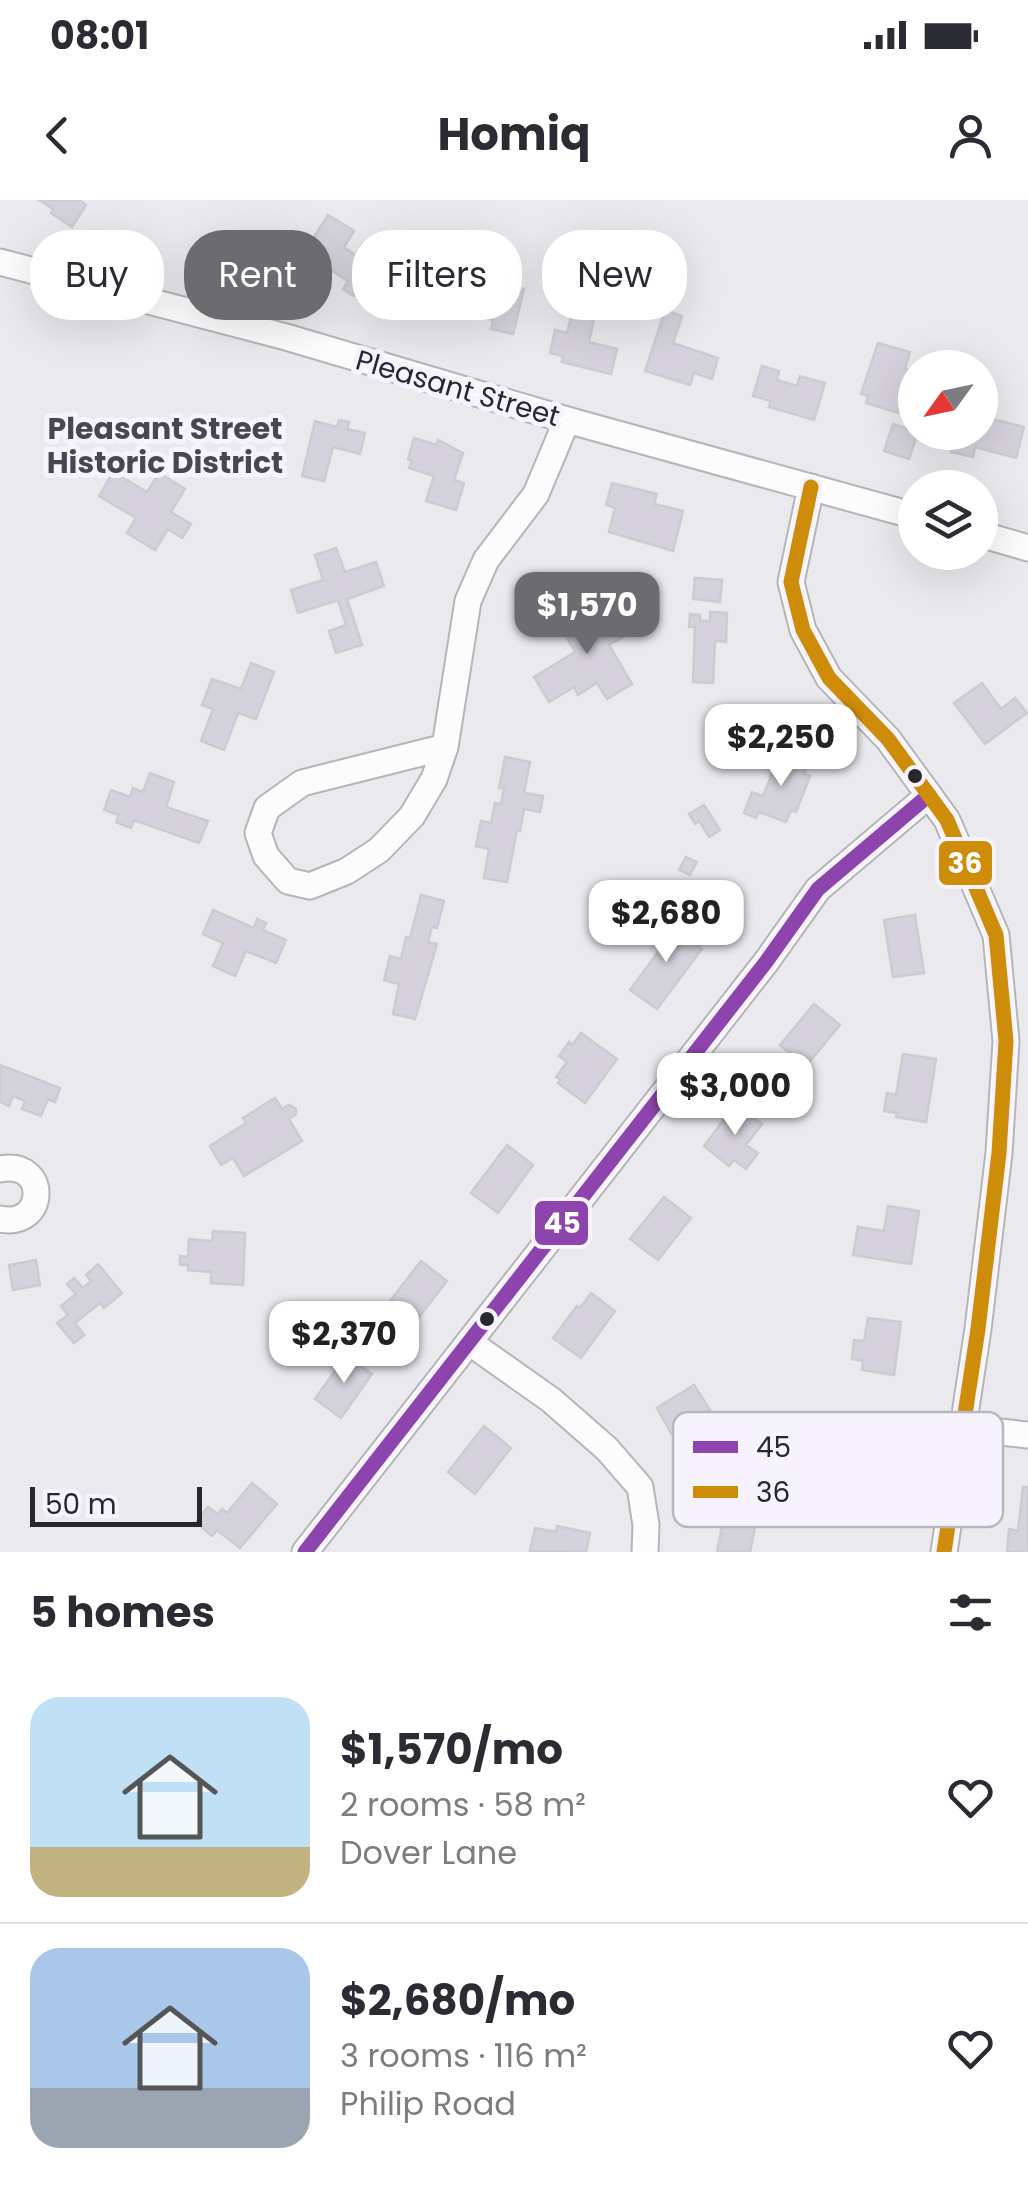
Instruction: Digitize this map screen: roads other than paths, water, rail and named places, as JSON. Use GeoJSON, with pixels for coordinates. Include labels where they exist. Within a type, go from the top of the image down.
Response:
{"type":"FeatureCollection","features":[{"type":"Feature","properties":{"kind":"street","name":"Pleasant Street"},"geometry":{"type":"LineString","coordinates":[[0,262],[286,337],[898,511]]}},
{"type":"Feature","properties":{"kind":"street"},"geometry":{"type":"LineString","coordinates":[[446,748],[302,783],[267,808],[258,833],[266,856],[288,881],[310,886],[347,871],[379,850],[412,816],[434,779],[446,748],[468,600],[486,560],[536,494],[567,420]]}},
{"type":"Feature","properties":{"kind":"street"},"geometry":{"type":"LineString","coordinates":[[811,487],[791,582],[803,630],[828,678],[888,739],[947,820],[996,935],[1006,1041],[999,1153],[965,1412]]}},
{"type":"Feature","properties":{"kind":"street"},"geometry":{"type":"LineString","coordinates":[[998,539],[1028,548]]}},
{"type":"Feature","properties":{"kind":"street"},"geometry":{"type":"LineString","coordinates":[[305,1552],[766,962],[818,889],[929,795]]}},
{"type":"Feature","properties":{"kind":"street"},"geometry":{"type":"LineString","coordinates":[[0,1168],[25,1171],[36,1186],[36,1194],[35,1204],[23,1217],[0,1218]]}},
{"type":"Feature","properties":{"kind":"street"},"geometry":{"type":"LineString","coordinates":[[469,1342],[551,1400],[607,1449],[640,1487],[646,1524],[645,1552]]}},
{"type":"Feature","properties":{"kind":"street"},"geometry":{"type":"LineString","coordinates":[[1003,1432],[1028,1435]]}},
{"type":"Feature","properties":{"kind":"street"},"geometry":{"type":"LineString","coordinates":[[944,1552],[948,1527]]}},
{"type":"Feature","properties":{"kind":"district","name":"Pleasant Street Historic District"},"geometry":{"type":"Point","coordinates":[165,446]}}]}
